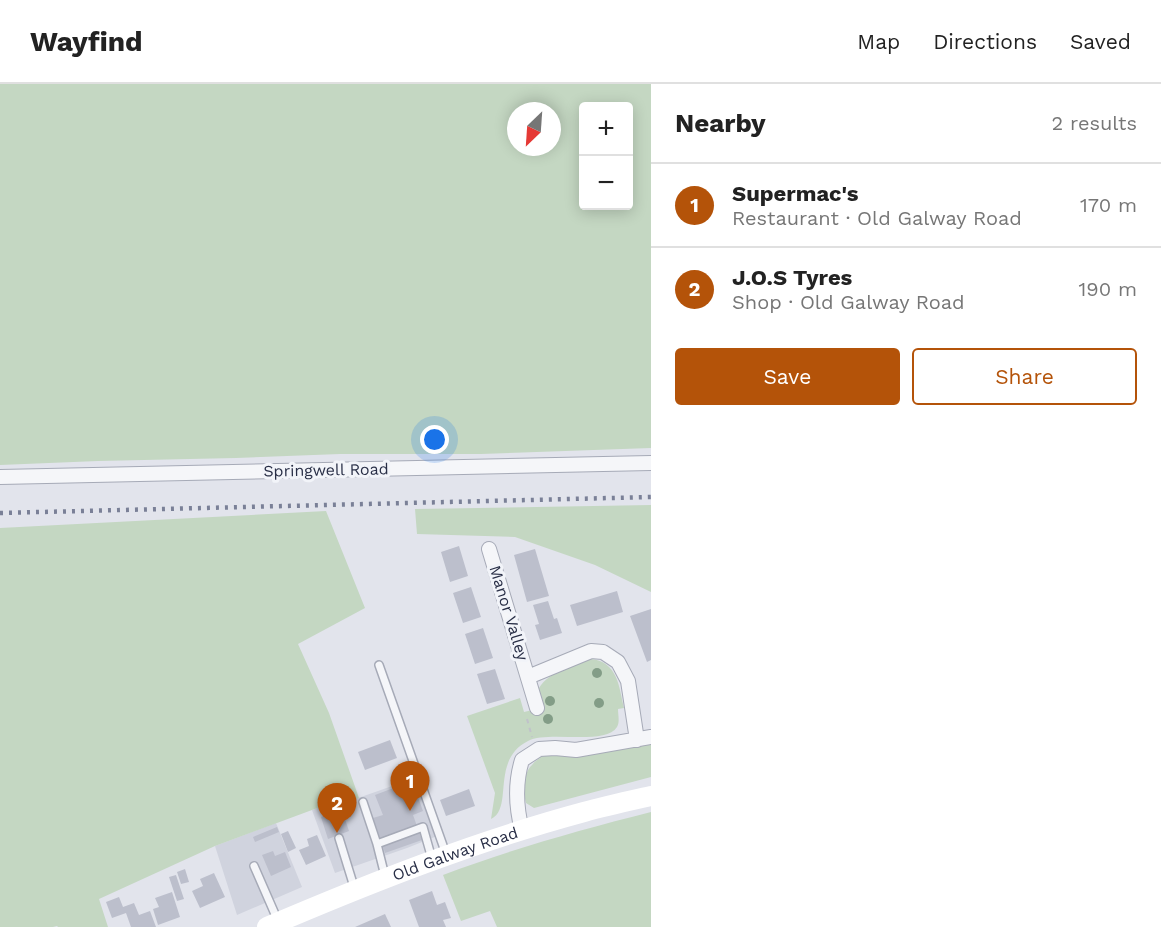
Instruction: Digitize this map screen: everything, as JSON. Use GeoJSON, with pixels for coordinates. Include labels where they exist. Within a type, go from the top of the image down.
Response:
{"type":"FeatureCollection","features":[{"type":"Feature","properties":{"kind":"main road","name":"Old Galway Road"},"geometry":{"type":"LineString","coordinates":[[272,925],[386,878],[522,830],[651,796]]}},
{"type":"Feature","properties":{"kind":"street","name":"Springwell Road"},"geometry":{"type":"LineString","coordinates":[[0,477],[651,463]]}},
{"type":"Feature","properties":{"kind":"street","name":"Manor Valley"},"geometry":{"type":"LineString","coordinates":[[489,549],[528,677],[532,712]]}},
{"type":"Feature","properties":{"kind":"street","name":"Manor Valley"},"geometry":{"type":"LineString","coordinates":[[528,677],[591,651],[603,652],[618,662],[628,681],[636,740]]}},
{"type":"Feature","properties":{"kind":"street"},"geometry":{"type":"LineString","coordinates":[[522,830],[518,813],[517,776],[522,760],[539,749],[576,750],[651,737]]}},
{"type":"Feature","properties":{"kind":"lane"},"geometry":{"type":"LineString","coordinates":[[379,665],[440,859]]}},
{"type":"Feature","properties":{"kind":"lane"},"geometry":{"type":"LineString","coordinates":[[363,802],[386,878]]}},
{"type":"Feature","properties":{"kind":"lane"},"geometry":{"type":"LineString","coordinates":[[377,844],[423,827],[440,859]]}},
{"type":"Feature","properties":{"kind":"lane"},"geometry":{"type":"LineString","coordinates":[[339,838],[355,891]]}},
{"type":"Feature","properties":{"kind":"lane"},"geometry":{"type":"LineString","coordinates":[[254,866],[272,925]]}},
{"type":"Feature","properties":{"kind":"path"},"geometry":{"type":"LineString","coordinates":[[532,712],[532,736]]}},
{"type":"Feature","properties":{"kind":"shaded area"},"geometry":{"type":"Polygon","coordinates":[[[415,778],[437,836],[335,873],[312,810],[339,800],[341,804],[415,778]]]}},
{"type":"Feature","properties":{"kind":"shaded area"},"geometry":{"type":"Polygon","coordinates":[[[276,823],[302,887],[237,915],[215,846],[276,823]]]}},
{"type":"Feature","properties":{"kind":"green space"},"geometry":{"type":"Polygon","coordinates":[[[0,84],[651,84],[651,448],[481,454],[340,454],[0,465],[0,84]]]}},
{"type":"Feature","properties":{"kind":"green space"},"geometry":{"type":"Polygon","coordinates":[[[651,505],[651,592],[595,565],[515,537],[417,534],[415,509],[651,505]]]}},
{"type":"Feature","properties":{"kind":"green space"},"geometry":{"type":"Polygon","coordinates":[[[326,511],[365,608],[298,644],[329,713],[359,798],[340,804],[339,800],[215,846],[99,899],[108,927],[0,927],[0,528],[326,511]]]}},
{"type":"Feature","properties":{"kind":"green space"},"geometry":{"type":"Polygon","coordinates":[[[591,659],[607,665],[616,677],[624,708],[618,709],[617,727],[611,733],[601,736],[537,738],[516,749],[509,760],[506,771],[501,805],[498,813],[491,819],[495,793],[467,716],[520,698],[524,712],[541,708],[539,688],[549,677],[562,669],[591,659]]]}},
{"type":"Feature","properties":{"kind":"green space"},"geometry":{"type":"Polygon","coordinates":[[[651,743],[651,777],[534,808],[526,803],[525,778],[529,768],[540,758],[539,756],[597,754],[651,743]]]}},
{"type":"Feature","properties":{"kind":"green space"},"geometry":{"type":"Polygon","coordinates":[[[651,812],[651,927],[497,927],[490,911],[461,921],[443,875],[546,840],[651,812]]]}},
{"type":"Feature","properties":{"kind":"building"},"geometry":{"type":"Polygon","coordinates":[[[459,546],[468,576],[450,582],[441,552],[459,546]]]}},
{"type":"Feature","properties":{"kind":"building"},"geometry":{"type":"Polygon","coordinates":[[[535,549],[549,596],[527,602],[514,555],[535,549]]]}},
{"type":"Feature","properties":{"kind":"building"},"geometry":{"type":"Polygon","coordinates":[[[471,587],[481,617],[463,623],[453,593],[471,587]]]}},
{"type":"Feature","properties":{"kind":"building"},"geometry":{"type":"Polygon","coordinates":[[[617,591],[623,612],[577,626],[570,605],[617,591]]]}},
{"type":"Feature","properties":{"kind":"building"},"geometry":{"type":"Polygon","coordinates":[[[548,601],[562,633],[540,640],[535,625],[539,624],[533,605],[548,601]]]}},
{"type":"Feature","properties":{"kind":"building"},"geometry":{"type":"Polygon","coordinates":[[[651,609],[651,660],[647,662],[630,616],[651,609]]]}},
{"type":"Feature","properties":{"kind":"building"},"geometry":{"type":"Polygon","coordinates":[[[483,628],[493,658],[475,664],[465,634],[483,628]]]}},
{"type":"Feature","properties":{"kind":"building"},"geometry":{"type":"Polygon","coordinates":[[[495,669],[505,699],[487,704],[477,674],[495,669]]]}},
{"type":"Feature","properties":{"kind":"building"},"geometry":{"type":"Polygon","coordinates":[[[390,740],[397,758],[365,770],[358,752],[390,740]]]}},
{"type":"Feature","properties":{"kind":"building"},"geometry":{"type":"Polygon","coordinates":[[[412,781],[423,811],[413,815],[422,840],[385,853],[373,818],[383,815],[375,795],[412,781]]]}},
{"type":"Feature","properties":{"kind":"building"},"geometry":{"type":"Polygon","coordinates":[[[469,789],[475,806],[446,816],[440,800],[469,789]]]}},
{"type":"Feature","properties":{"kind":"building"},"geometry":{"type":"Polygon","coordinates":[[[342,810],[349,831],[328,839],[321,817],[342,810]]]}},
{"type":"Feature","properties":{"kind":"building"},"geometry":{"type":"Polygon","coordinates":[[[277,827],[279,832],[255,842],[253,837],[277,827]]]}},
{"type":"Feature","properties":{"kind":"building"},"geometry":{"type":"Polygon","coordinates":[[[288,831],[296,848],[288,852],[281,834],[288,831]]]}},
{"type":"Feature","properties":{"kind":"building"},"geometry":{"type":"Polygon","coordinates":[[[317,835],[326,856],[306,865],[299,850],[309,846],[307,839],[317,835]]]}},
{"type":"Feature","properties":{"kind":"building"},"geometry":{"type":"Polygon","coordinates":[[[273,851],[275,856],[285,852],[291,867],[271,876],[262,855],[273,851]]]}},
{"type":"Feature","properties":{"kind":"building"},"geometry":{"type":"Polygon","coordinates":[[[185,869],[189,882],[181,884],[177,872],[185,869]]]}},
{"type":"Feature","properties":{"kind":"building"},"geometry":{"type":"Polygon","coordinates":[[[214,873],[225,897],[200,908],[192,891],[203,886],[200,879],[214,873]]]}},
{"type":"Feature","properties":{"kind":"building"},"geometry":{"type":"Polygon","coordinates":[[[176,875],[184,899],[177,901],[169,877],[176,875]]]}},
{"type":"Feature","properties":{"kind":"building"},"geometry":{"type":"Polygon","coordinates":[[[432,891],[437,905],[445,902],[451,918],[443,920],[446,927],[419,927],[409,900],[432,891]]]}},
{"type":"Feature","properties":{"kind":"building"},"geometry":{"type":"Polygon","coordinates":[[[172,892],[180,917],[158,925],[153,909],[159,907],[155,898],[172,892]]]}},
{"type":"Feature","properties":{"kind":"building"},"geometry":{"type":"Polygon","coordinates":[[[119,897],[123,907],[134,903],[139,915],[150,911],[156,927],[131,927],[126,913],[112,918],[106,902],[119,897]]]}},
{"type":"Feature","properties":{"kind":"building"},"geometry":{"type":"Polygon","coordinates":[[[385,914],[391,927],[355,927],[385,914]]]}},
{"type":"Feature","properties":{"kind":"railway"},"geometry":{"type":"LineString","coordinates":[[0,513],[651,497]]}},
{"type":"Feature","properties":{"kind":"place","name":"Supermac's"},"geometry":{"type":"Point","coordinates":[410,811]}},
{"type":"Feature","properties":{"kind":"place","name":"J.O.S Tyres"},"geometry":{"type":"Point","coordinates":[337,833]}}]}
